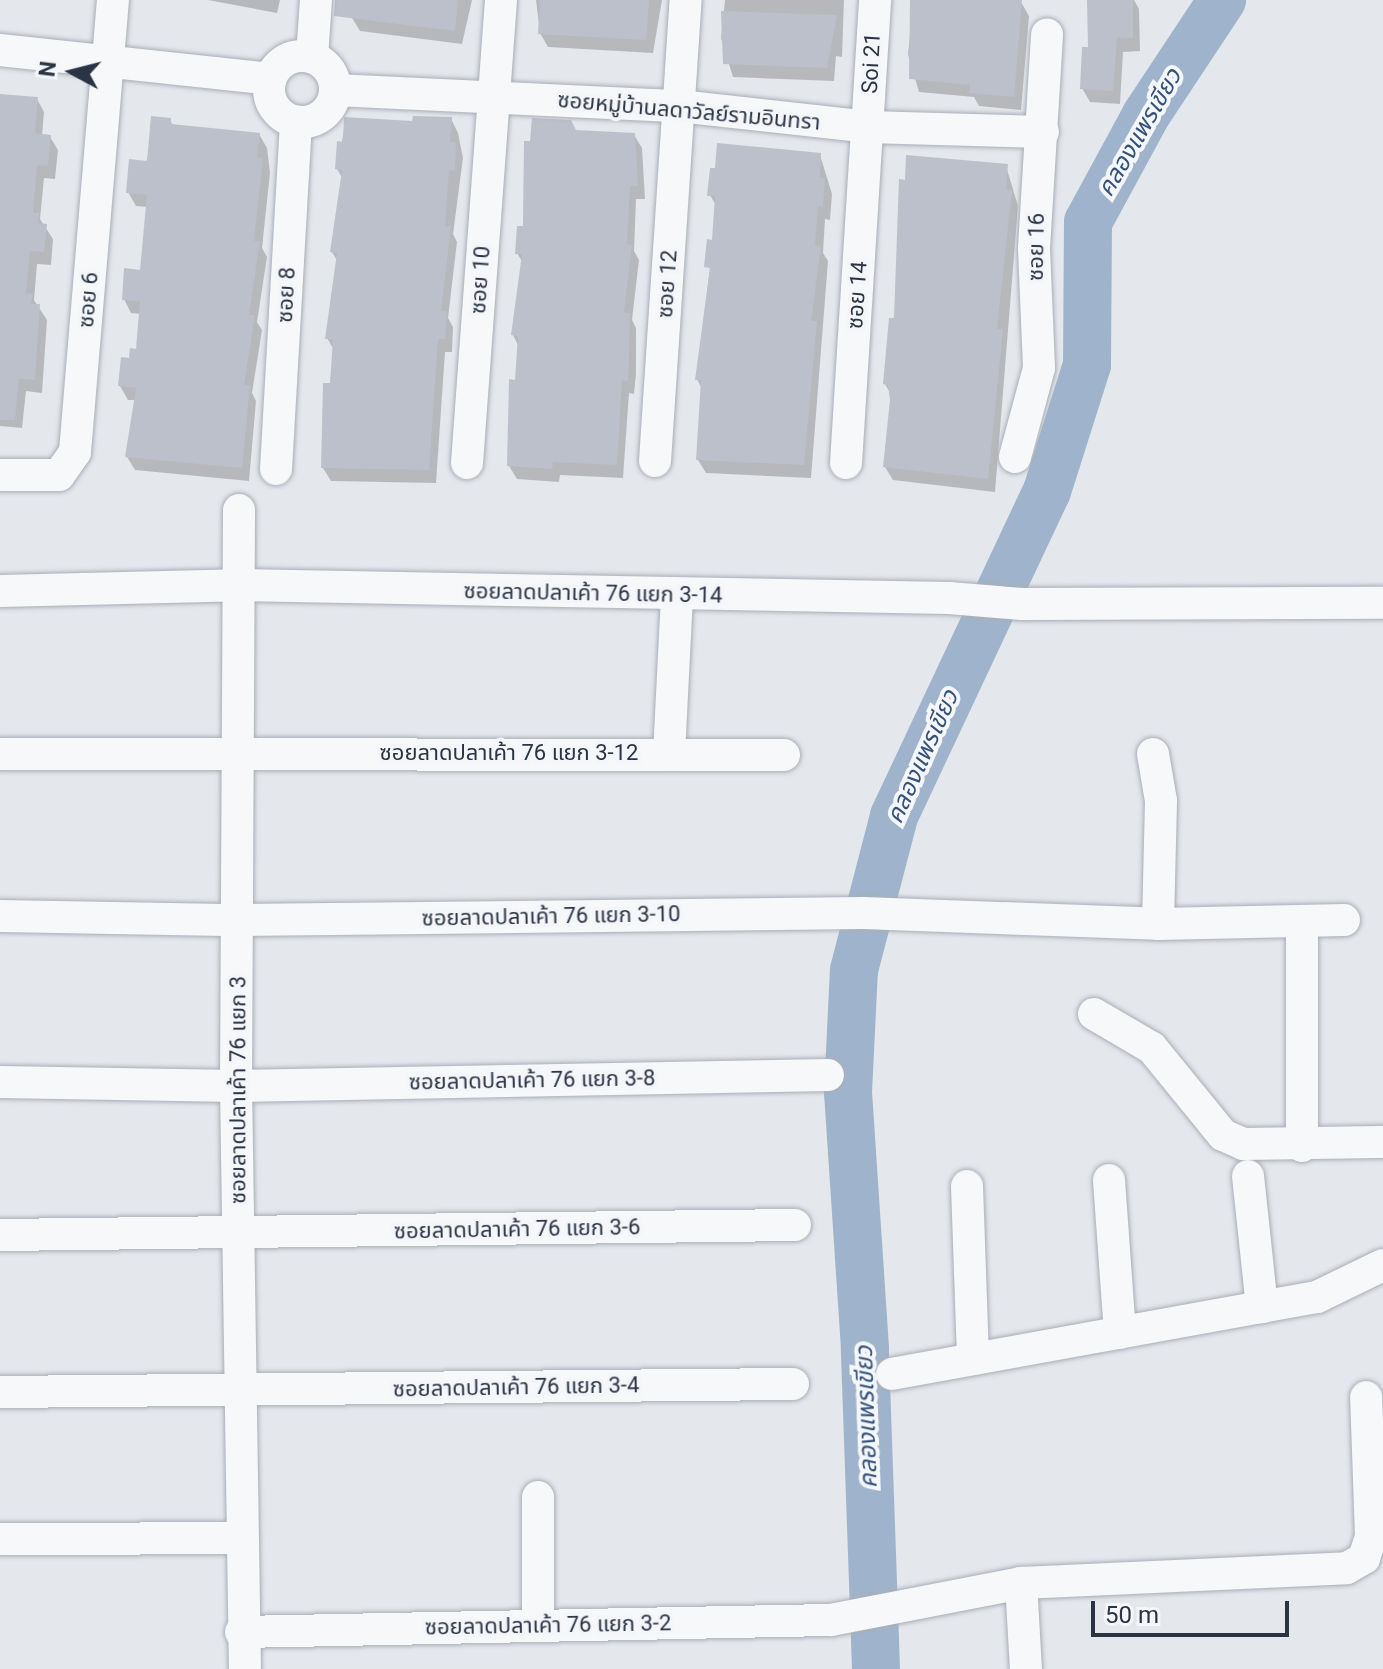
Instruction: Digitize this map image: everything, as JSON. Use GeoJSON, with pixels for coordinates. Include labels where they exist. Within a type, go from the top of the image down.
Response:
{"type":"FeatureCollection","features":[{"type":"Feature","properties":{"kind":"street"},"geometry":{"type":"LineString","coordinates":[[107,59],[113,0]]}},
{"type":"Feature","properties":{"kind":"street"},"geometry":{"type":"LineString","coordinates":[[312,57],[316,0]]}},
{"type":"Feature","properties":{"kind":"street","name":"ซอย 10"},"geometry":{"type":"LineString","coordinates":[[467,463],[501,0]]}},
{"type":"Feature","properties":{"kind":"street","name":"ซอย 12"},"geometry":{"type":"LineString","coordinates":[[655,461],[686,0]]}},
{"type":"Feature","properties":{"kind":"street","name":"Soi 21"},"geometry":{"type":"LineString","coordinates":[[868,127],[875,0]]}},
{"type":"Feature","properties":{"kind":"street","name":"ซอย 16"},"geometry":{"type":"LineString","coordinates":[[1015,457],[1039,368],[1034,248],[1047,34]]}},
{"type":"Feature","properties":{"kind":"street"},"geometry":{"type":"LineString","coordinates":[[0,50],[107,59],[270,79]]}},
{"type":"Feature","properties":{"kind":"street"},"geometry":{"type":"LineString","coordinates":[[291,57],[312,57],[329,69],[335,90],[327,111],[296,122],[277,111],[270,79],[291,57]]}},
{"type":"Feature","properties":{"kind":"street","name":"ซอย 6"},"geometry":{"type":"LineString","coordinates":[[0,475],[59,475],[69,468],[75,452],[107,59]]}},
{"type":"Feature","properties":{"kind":"street","name":"ซอยหมู่บ้านลดาวัลย์รามอินทรา"},"geometry":{"type":"LineString","coordinates":[[335,90],[679,106],[868,127],[1043,132]]}},
{"type":"Feature","properties":{"kind":"street","name":"ซอย 8"},"geometry":{"type":"LineString","coordinates":[[276,469],[296,122]]}},
{"type":"Feature","properties":{"kind":"street","name":"ซอย 14"},"geometry":{"type":"LineString","coordinates":[[846,463],[868,127]]}},
{"type":"Feature","properties":{"kind":"street","name":"ซอยลาดปลาเค้า 76 แยก 3"},"geometry":{"type":"LineString","coordinates":[[239,510],[235,752],[239,920],[236,1086],[241,1632],[245,1669]]}},
{"type":"Feature","properties":{"kind":"street","name":"ซอยลาดปลาเค้า 76 แยก 3-14"},"geometry":{"type":"LineString","coordinates":[[0,591],[238,585],[949,598],[1022,604],[1383,603]]}},
{"type":"Feature","properties":{"kind":"street"},"geometry":{"type":"LineString","coordinates":[[669,754],[677,595]]}},
{"type":"Feature","properties":{"kind":"street","name":"ซอยลาดปลาเค้า 76 แยก 3-12"},"geometry":{"type":"LineString","coordinates":[[0,754],[784,755]]}},
{"type":"Feature","properties":{"kind":"street"},"geometry":{"type":"LineString","coordinates":[[1153,754],[1161,801],[1158,924]]}},
{"type":"Feature","properties":{"kind":"street","name":"ซอยลาดปลาเค้า 76 แยก 3-10"},"geometry":{"type":"LineString","coordinates":[[0,916],[239,920],[877,914],[1158,924],[1344,920]]}},
{"type":"Feature","properties":{"kind":"street"},"geometry":{"type":"LineString","coordinates":[[1302,938],[1302,1146]]}},
{"type":"Feature","properties":{"kind":"street"},"geometry":{"type":"LineString","coordinates":[[1094,1014],[1152,1048],[1223,1135],[1243,1144],[1302,1146],[1383,1142]]}},
{"type":"Feature","properties":{"kind":"street","name":"ซอยลาดปลาเค้า 76 แยก 3-8"},"geometry":{"type":"LineString","coordinates":[[0,1082],[236,1086],[828,1075]]}},
{"type":"Feature","properties":{"kind":"street"},"geometry":{"type":"LineString","coordinates":[[1248,1176],[1262,1307]]}},
{"type":"Feature","properties":{"kind":"street"},"geometry":{"type":"LineString","coordinates":[[1109,1180],[1120,1333]]}},
{"type":"Feature","properties":{"kind":"street"},"geometry":{"type":"LineString","coordinates":[[967,1186],[973,1359]]}},
{"type":"Feature","properties":{"kind":"street","name":"ซอยลาดปลาเค้า 76 แยก 3-6"},"geometry":{"type":"LineString","coordinates":[[0,1235],[795,1225]]}},
{"type":"Feature","properties":{"kind":"street"},"geometry":{"type":"LineString","coordinates":[[892,1374],[1262,1307],[1341,1289],[1383,1265]]}},
{"type":"Feature","properties":{"kind":"street","name":"ซอยลาดปลาเค้า 76 แยก 3-4"},"geometry":{"type":"LineString","coordinates":[[0,1392],[793,1384]]}},
{"type":"Feature","properties":{"kind":"street","name":"ซอยลาดปลาเค้า 76 แยก 3-2"},"geometry":{"type":"LineString","coordinates":[[241,1632],[855,1618],[971,1589],[1021,1583],[1347,1568],[1364,1558],[1371,1537],[1366,1397]]}},
{"type":"Feature","properties":{"kind":"street"},"geometry":{"type":"LineString","coordinates":[[538,1497],[538,1625]]}},
{"type":"Feature","properties":{"kind":"street"},"geometry":{"type":"LineString","coordinates":[[0,1539],[241,1538]]}},
{"type":"Feature","properties":{"kind":"street"},"geometry":{"type":"LineString","coordinates":[[1021,1583],[1026,1669]]}},
{"type":"Feature","properties":{"kind":"building"},"geometry":{"type":"Polygon","coordinates":[[[335,0],[458,0],[455,31],[334,16],[335,0]]]}},
{"type":"Feature","properties":{"kind":"building"},"geometry":{"type":"Polygon","coordinates":[[[540,0],[649,0],[646,40],[538,34],[540,0]]]}},
{"type":"Feature","properties":{"kind":"building"},"geometry":{"type":"Polygon","coordinates":[[[910,0],[1022,0],[1014,97],[969,93],[970,85],[909,79],[910,0]]]}},
{"type":"Feature","properties":{"kind":"building"},"geometry":{"type":"Polygon","coordinates":[[[1087,0],[1133,0],[1133,38],[1117,38],[1113,91],[1080,89],[1082,47],[1088,47],[1087,0]]]}},
{"type":"Feature","properties":{"kind":"building"},"geometry":{"type":"Polygon","coordinates":[[[721,11],[837,15],[827,68],[723,64],[721,11]]]}},
{"type":"Feature","properties":{"kind":"building"},"geometry":{"type":"Polygon","coordinates":[[[0,94],[38,97],[35,133],[51,135],[48,166],[37,165],[33,213],[39,213],[38,223],[47,224],[44,252],[30,251],[26,293],[33,294],[31,304],[40,304],[35,380],[19,379],[15,420],[0,420],[0,94]]]}},
{"type":"Feature","properties":{"kind":"building"},"geometry":{"type":"Polygon","coordinates":[[[151,116],[171,118],[171,124],[260,133],[257,157],[263,158],[254,241],[260,241],[249,315],[255,315],[244,385],[250,386],[242,468],[125,457],[136,388],[118,386],[121,357],[129,358],[130,348],[136,349],[140,301],[122,300],[124,268],[140,270],[147,195],[126,193],[129,159],[147,161],[151,116]]]}},
{"type":"Feature","properties":{"kind":"building"},"geometry":{"type":"Polygon","coordinates":[[[413,116],[452,117],[450,142],[456,143],[455,171],[449,170],[445,226],[451,226],[441,311],[447,311],[445,339],[438,339],[429,470],[321,468],[323,383],[330,383],[333,339],[325,339],[337,253],[330,252],[342,170],[335,169],[337,141],[343,142],[344,117],[412,121],[413,116]]]}},
{"type":"Feature","properties":{"kind":"building"},"geometry":{"type":"Polygon","coordinates":[[[532,118],[571,120],[576,130],[635,133],[638,186],[630,186],[627,244],[632,245],[624,312],[630,313],[628,381],[622,380],[617,465],[553,462],[552,469],[507,466],[509,379],[515,380],[518,336],[511,335],[522,254],[515,254],[517,226],[523,226],[524,141],[530,141],[532,118]]]}},
{"type":"Feature","properties":{"kind":"building"},"geometry":{"type":"Polygon","coordinates":[[[717,143],[821,153],[820,178],[825,178],[823,207],[818,206],[815,245],[821,246],[811,321],[817,321],[804,465],[696,460],[701,380],[695,380],[710,268],[704,267],[707,239],[712,240],[715,196],[707,196],[710,168],[715,168],[717,143]]]}},
{"type":"Feature","properties":{"kind":"building"},"geometry":{"type":"Polygon","coordinates":[[[906,155],[1008,164],[1006,189],[1012,190],[997,329],[1003,329],[988,479],[883,467],[890,400],[888,385],[883,384],[889,318],[894,318],[899,179],[905,180],[906,155]]]}},
{"type":"Feature","properties":{"kind":"waterway","name":"คลองแพรเขียว"},"geometry":{"type":"LineString","coordinates":[[876,1669],[865,1348],[848,1092],[854,970],[894,816],[1047,491],[1087,365],[1088,222],[1146,115],[1222,0]]}}]}
